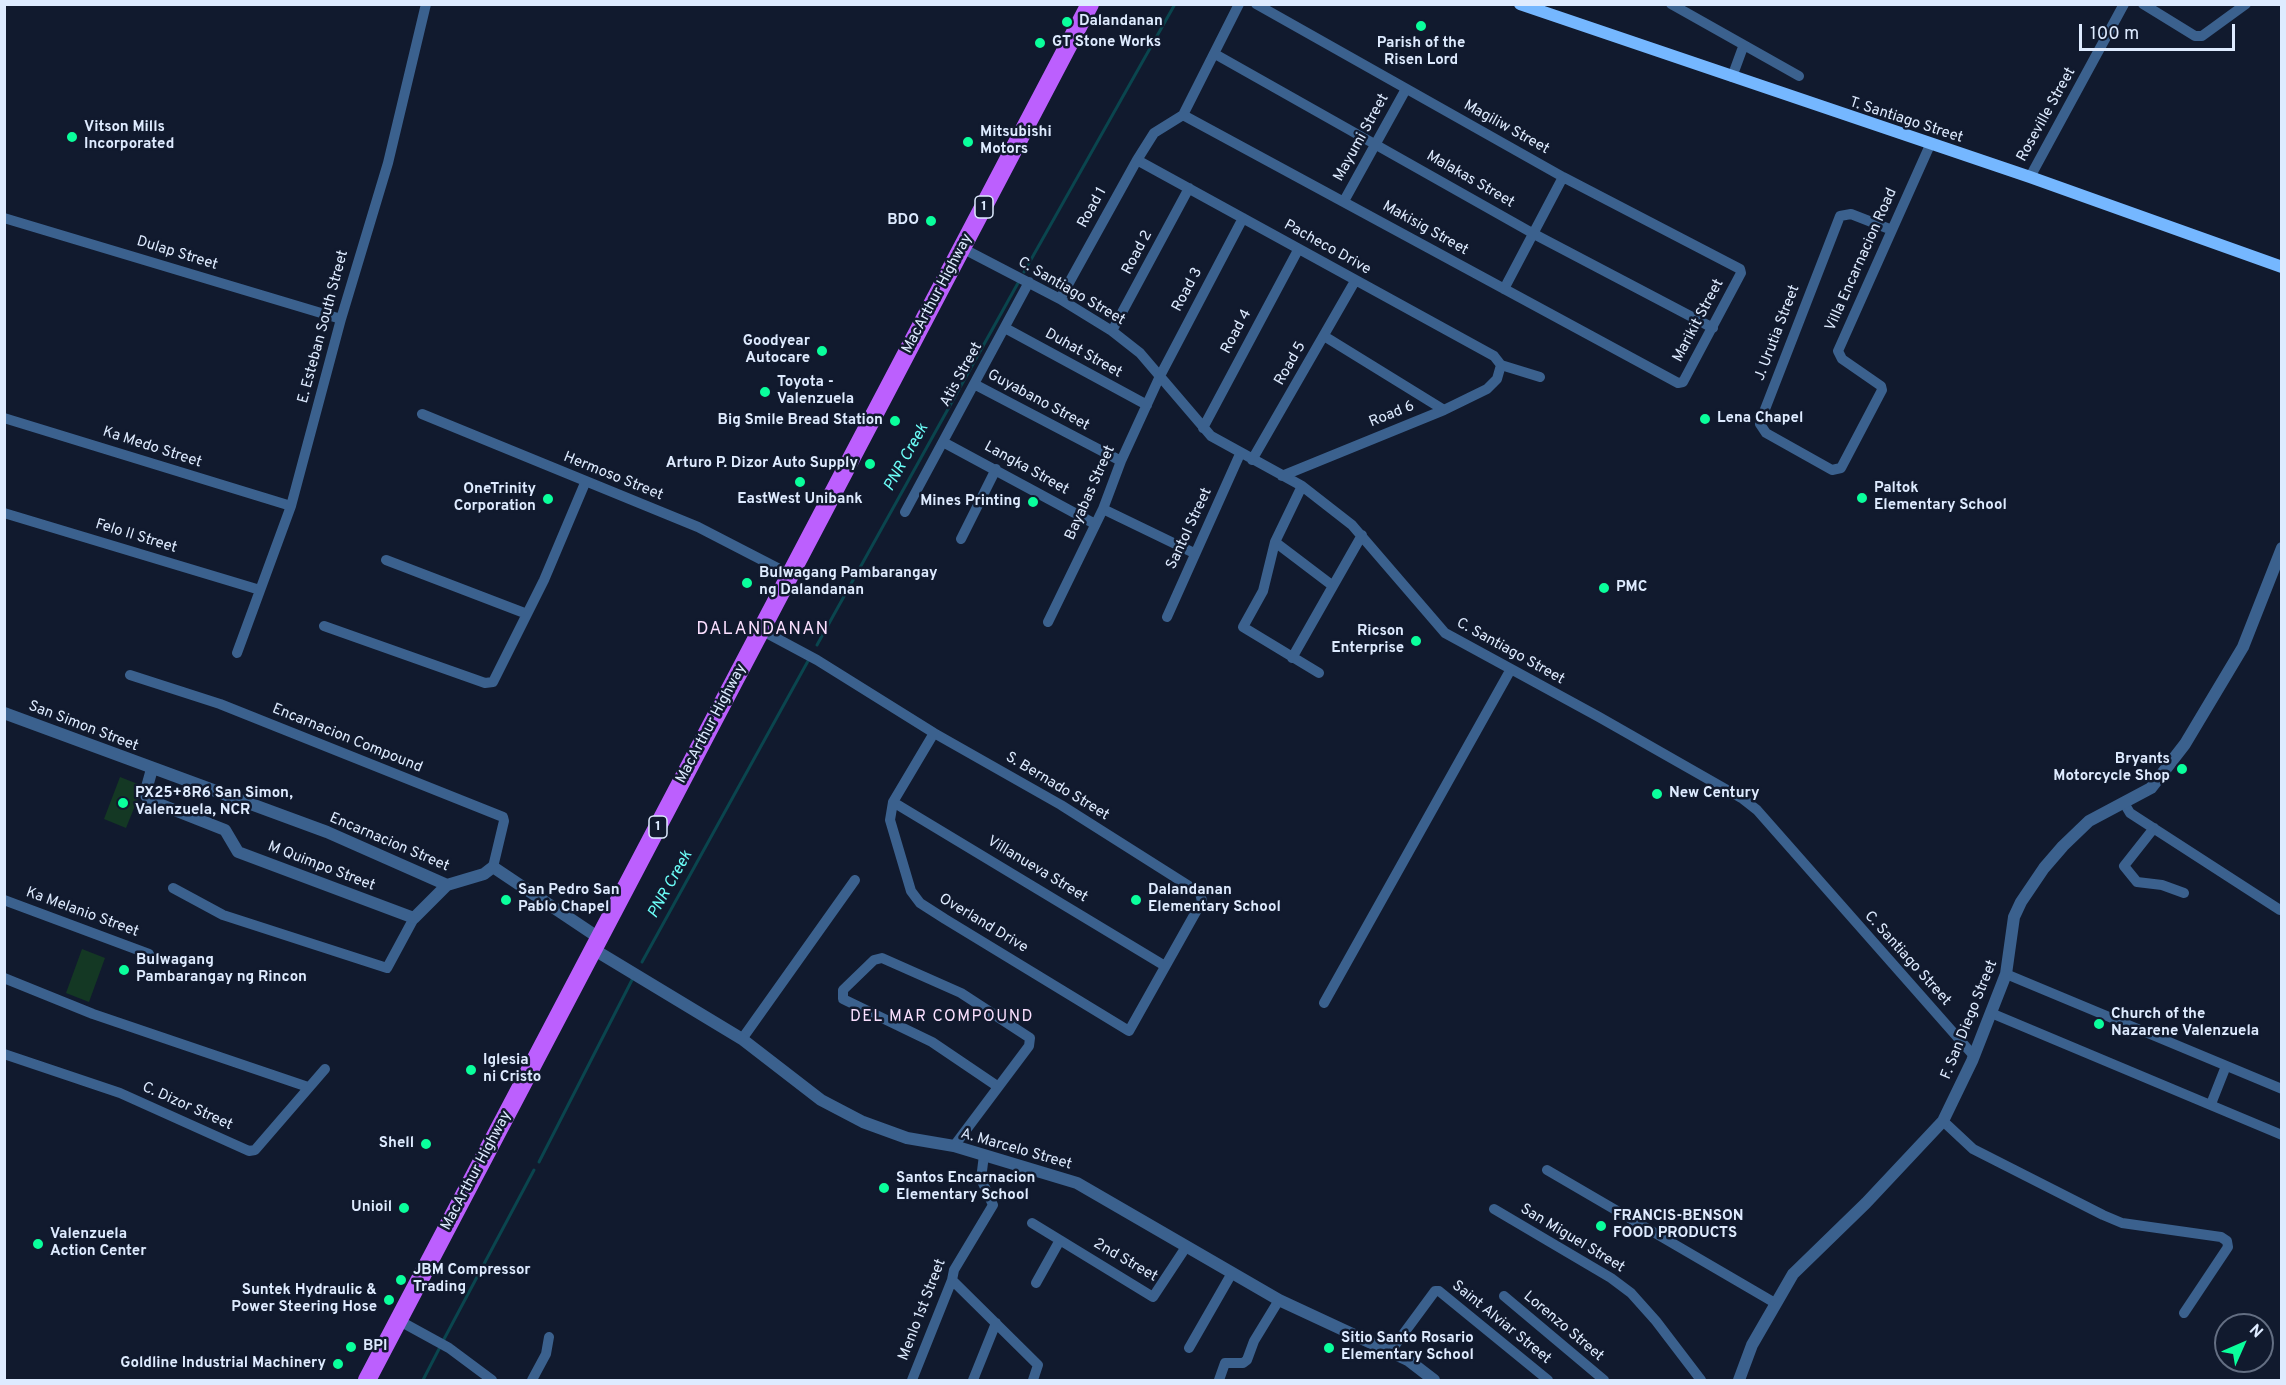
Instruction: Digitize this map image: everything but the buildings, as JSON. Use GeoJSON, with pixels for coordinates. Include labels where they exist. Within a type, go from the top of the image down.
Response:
{"type":"FeatureCollection","features":[{"type":"Feature","properties":{"kind":"highway","name":"MacArthur Highway"},"geometry":{"type":"LineString","coordinates":[[367,1380],[1090,4]]}},
{"type":"Feature","properties":{"kind":"main road","name":"T. Santiago Street"},"geometry":{"type":"LineString","coordinates":[[1521,5],[2030,177],[2282,267]]}},
{"type":"Feature","properties":{"kind":"street","name":"E. Esteban South Street"},"geometry":{"type":"LineString","coordinates":[[237,653],[291,506],[341,319],[388,163],[426,4]]}},
{"type":"Feature","properties":{"kind":"street"},"geometry":{"type":"LineString","coordinates":[[1183,115],[1239,4]]}},
{"type":"Feature","properties":{"kind":"street","name":"Magiliw Street"},"geometry":{"type":"LineString","coordinates":[[1256,4],[1563,177],[1740,269],[1742,273]]}},
{"type":"Feature","properties":{"kind":"street"},"geometry":{"type":"LineString","coordinates":[[1671,4],[1743,47],[1799,76]]}},
{"type":"Feature","properties":{"kind":"street","name":"Roseville Street"},"geometry":{"type":"LineString","coordinates":[[2030,177],[2124,4]]}},
{"type":"Feature","properties":{"kind":"street"},"geometry":{"type":"LineString","coordinates":[[2143,4],[2195,36],[2202,36],[2242,5]]}},
{"type":"Feature","properties":{"kind":"street"},"geometry":{"type":"LineString","coordinates":[[1732,77],[1743,47]]}},
{"type":"Feature","properties":{"kind":"street","name":"Malakas Street"},"geometry":{"type":"LineString","coordinates":[[1215,54],[1534,234],[1713,328]]}},
{"type":"Feature","properties":{"kind":"street","name":"Mayumi Street"},"geometry":{"type":"LineString","coordinates":[[1344,201],[1406,89]]}},
{"type":"Feature","properties":{"kind":"street","name":"Road 1"},"geometry":{"type":"LineString","coordinates":[[1060,299],[1137,160],[1154,134],[1183,115]]}},
{"type":"Feature","properties":{"kind":"street","name":"Makisig Street"},"geometry":{"type":"LineString","coordinates":[[1183,115],[1678,383],[1683,382]]}},
{"type":"Feature","properties":{"kind":"street","name":"Villa Encarnacion Road"},"geometry":{"type":"LineString","coordinates":[[1840,468],[1882,390],[1881,386],[1842,359],[1838,351],[1930,145]]}},
{"type":"Feature","properties":{"kind":"street","name":"Pacheco Drive"},"geometry":{"type":"LineString","coordinates":[[1137,160],[1494,356],[1501,365]]}},
{"type":"Feature","properties":{"kind":"street"},"geometry":{"type":"LineString","coordinates":[[1504,289],[1563,177]]}},
{"type":"Feature","properties":{"kind":"street","name":"Road 2"},"geometry":{"type":"LineString","coordinates":[[1112,331],[1189,188]]}},
{"type":"Feature","properties":{"kind":"street","name":"J. Urutia Street"},"geometry":{"type":"LineString","coordinates":[[1840,468],[1832,470],[1766,433],[1760,424],[1840,216],[1851,214],[1892,230]]}},
{"type":"Feature","properties":{"kind":"street","name":"Dulap Street"},"geometry":{"type":"LineString","coordinates":[[4,218],[341,319]]}},
{"type":"Feature","properties":{"kind":"street","name":"Road 3"},"geometry":{"type":"LineString","coordinates":[[1160,376],[1243,218]]}},
{"type":"Feature","properties":{"kind":"street","name":"C. Santiago Street"},"geometry":{"type":"LineString","coordinates":[[962,248],[1060,299],[1112,331],[1140,353],[1203,428],[1240,454],[1302,486],[1362,536],[1445,633],[1734,794],[1757,810],[1974,1056]]}},
{"type":"Feature","properties":{"kind":"street","name":"Road 4"},"geometry":{"type":"LineString","coordinates":[[1203,428],[1298,250]]}},
{"type":"Feature","properties":{"kind":"street","name":"Marikit Street"},"geometry":{"type":"LineString","coordinates":[[1683,382],[1742,273]]}},
{"type":"Feature","properties":{"kind":"street","name":"Road 5"},"geometry":{"type":"LineString","coordinates":[[1252,460],[1355,281]]}},
{"type":"Feature","properties":{"kind":"street","name":"Atis Street"},"geometry":{"type":"LineString","coordinates":[[905,512],[1029,282]]}},
{"type":"Feature","properties":{"kind":"street","name":"Duhat Street"},"geometry":{"type":"LineString","coordinates":[[1005,328],[1147,405]]}},
{"type":"Feature","properties":{"kind":"street"},"geometry":{"type":"LineString","coordinates":[[1324,336],[1444,410]]}},
{"type":"Feature","properties":{"kind":"street"},"geometry":{"type":"LineString","coordinates":[[1501,365],[1540,377]]}},
{"type":"Feature","properties":{"kind":"street","name":"Road 6"},"geometry":{"type":"LineString","coordinates":[[1282,476],[1444,410],[1487,389],[1497,379],[1501,365]]}},
{"type":"Feature","properties":{"kind":"street","name":"Bayabas Street"},"geometry":{"type":"LineString","coordinates":[[1048,622],[1103,509],[1121,461],[1160,376]]}},
{"type":"Feature","properties":{"kind":"street","name":"Guyabano Street"},"geometry":{"type":"LineString","coordinates":[[974,384],[1121,461]]}},
{"type":"Feature","properties":{"kind":"street","name":"Hermoso Street"},"geometry":{"type":"LineString","coordinates":[[422,414],[585,483],[698,527],[790,575]]}},
{"type":"Feature","properties":{"kind":"street","name":"Ka Medo Street"},"geometry":{"type":"LineString","coordinates":[[4,418],[291,506]]}},
{"type":"Feature","properties":{"kind":"street","name":"Langka Street"},"geometry":{"type":"LineString","coordinates":[[943,442],[1095,524]]}},
{"type":"Feature","properties":{"kind":"street","name":"Santol Street"},"geometry":{"type":"LineString","coordinates":[[1167,617],[1240,454]]}},
{"type":"Feature","properties":{"kind":"street"},"geometry":{"type":"LineString","coordinates":[[961,539],[996,469]]}},
{"type":"Feature","properties":{"kind":"street"},"geometry":{"type":"LineString","coordinates":[[324,626],[485,683],[493,682],[527,614],[585,483]]}},
{"type":"Feature","properties":{"kind":"street"},"geometry":{"type":"LineString","coordinates":[[1302,486],[1275,542],[1263,591],[1243,627],[1319,673]]}},
{"type":"Feature","properties":{"kind":"street"},"geometry":{"type":"LineString","coordinates":[[1103,509],[1194,554]]}},
{"type":"Feature","properties":{"kind":"street","name":"Felo II Street"},"geometry":{"type":"LineString","coordinates":[[4,513],[260,590]]}},
{"type":"Feature","properties":{"kind":"street"},"geometry":{"type":"LineString","coordinates":[[1292,658],[1362,536]]}},
{"type":"Feature","properties":{"kind":"street"},"geometry":{"type":"LineString","coordinates":[[1275,542],[1333,586]]}},
{"type":"Feature","properties":{"kind":"street","name":"F. San Diego Street"},"geometry":{"type":"LineString","coordinates":[[1739,1380],[1752,1345],[1793,1274],[1866,1203],[1943,1121],[1974,1056],[2006,974],[2014,917],[2044,868],[2089,821],[2151,788],[2199,722],[2243,647],[2282,548]]}},
{"type":"Feature","properties":{"kind":"street"},"geometry":{"type":"LineString","coordinates":[[386,560],[527,614]]}},
{"type":"Feature","properties":{"kind":"street","name":"S. Bernado Street"},"geometry":{"type":"LineString","coordinates":[[761,630],[817,660],[934,733],[1061,805],[1200,893],[1202,901],[1129,1031]]}},
{"type":"Feature","properties":{"kind":"street"},"geometry":{"type":"LineString","coordinates":[[1323,1003],[1511,669]]}},
{"type":"Feature","properties":{"kind":"street","name":"Encarnacion Compound"},"geometry":{"type":"LineString","coordinates":[[130,675],[220,704],[503,817],[493,867]]}},
{"type":"Feature","properties":{"kind":"street","name":"San Simon Street"},"geometry":{"type":"LineString","coordinates":[[4,713],[152,769]]}},
{"type":"Feature","properties":{"kind":"street"},"geometry":{"type":"LineString","coordinates":[[892,802],[934,733]]}},
{"type":"Feature","properties":{"kind":"street","name":"Encarnacion Street"},"geometry":{"type":"LineString","coordinates":[[152,769],[327,832],[447,885],[484,874],[493,867]]}},
{"type":"Feature","properties":{"kind":"street","name":"M Quimpo Street"},"geometry":{"type":"LineString","coordinates":[[152,769],[145,794],[149,801],[228,832],[238,852],[414,918]]}},
{"type":"Feature","properties":{"kind":"street","name":"Villanueva Street"},"geometry":{"type":"LineString","coordinates":[[892,802],[1165,966]]}},
{"type":"Feature","properties":{"kind":"street","name":"Overland Drive"},"geometry":{"type":"LineString","coordinates":[[892,802],[890,820],[896,848],[911,891],[920,903],[1129,1031]]}},
{"type":"Feature","properties":{"kind":"street"},"geometry":{"type":"LineString","coordinates":[[2124,803],[2130,813],[2280,910]]}},
{"type":"Feature","properties":{"kind":"street"},"geometry":{"type":"LineString","coordinates":[[2154,828],[2124,866],[2137,882],[2162,885],[2184,893]]}},
{"type":"Feature","properties":{"kind":"street"},"geometry":{"type":"LineString","coordinates":[[493,867],[596,943]]}},
{"type":"Feature","properties":{"kind":"street"},"geometry":{"type":"LineString","coordinates":[[742,1039],[855,880]]}},
{"type":"Feature","properties":{"kind":"street"},"geometry":{"type":"LineString","coordinates":[[173,888],[223,915],[387,968],[414,918],[447,885]]}},
{"type":"Feature","properties":{"kind":"street","name":"Ka Melanio Street"},"geometry":{"type":"LineString","coordinates":[[4,900],[149,954]]}},
{"type":"Feature","properties":{"kind":"street","name":"A. Marcelo Street"},"geometry":{"type":"LineString","coordinates":[[596,943],[742,1039],[821,1100],[863,1122],[907,1138],[954,1146],[1077,1183],[1279,1300],[1408,1360],[1434,1380]]}},
{"type":"Feature","properties":{"kind":"street"},"geometry":{"type":"LineString","coordinates":[[954,1146],[1029,1046],[1030,1038],[961,993],[882,958],[874,960],[843,990],[843,999],[932,1042],[998,1086]]}},
{"type":"Feature","properties":{"kind":"street"},"geometry":{"type":"LineString","coordinates":[[2006,974],[2282,1089]]}},
{"type":"Feature","properties":{"kind":"street"},"geometry":{"type":"LineString","coordinates":[[4,978],[93,1014],[308,1087]]}},
{"type":"Feature","properties":{"kind":"street"},"geometry":{"type":"LineString","coordinates":[[1991,1014],[2282,1135]]}},
{"type":"Feature","properties":{"kind":"street","name":"C. Dizor Street"},"geometry":{"type":"LineString","coordinates":[[4,1054],[120,1093],[249,1151],[255,1150],[325,1069]]}},
{"type":"Feature","properties":{"kind":"street"},"geometry":{"type":"LineString","coordinates":[[2211,1104],[2226,1066]]}},
{"type":"Feature","properties":{"kind":"street"},"geometry":{"type":"LineString","coordinates":[[1943,1121],[1973,1149],[2103,1215],[2122,1223],[2221,1237],[2227,1241],[2228,1247],[2184,1313]]}},
{"type":"Feature","properties":{"kind":"street","name":"Menlo 1st Street"},"geometry":{"type":"LineString","coordinates":[[912,1380],[954,1270],[993,1205],[981,1179],[984,1155]]}},
{"type":"Feature","properties":{"kind":"street"},"geometry":{"type":"LineString","coordinates":[[1547,1170],[1775,1303]]}},
{"type":"Feature","properties":{"kind":"street","name":"San Miguel Street"},"geometry":{"type":"LineString","coordinates":[[1494,1209],[1611,1278],[1631,1293],[1656,1321],[1701,1380]]}},
{"type":"Feature","properties":{"kind":"street","name":"2nd Street"},"geometry":{"type":"LineString","coordinates":[[1032,1223],[1153,1297],[1186,1247]]}},
{"type":"Feature","properties":{"kind":"street"},"geometry":{"type":"LineString","coordinates":[[1036,1283],[1060,1240]]}},
{"type":"Feature","properties":{"kind":"street"},"geometry":{"type":"LineString","coordinates":[[1189,1348],[1232,1273]]}},
{"type":"Feature","properties":{"kind":"street"},"geometry":{"type":"LineString","coordinates":[[952,1280],[1038,1365],[1033,1380]]}},
{"type":"Feature","properties":{"kind":"street","name":"Saint Alviar Street"},"geometry":{"type":"LineString","coordinates":[[1390,1352],[1435,1291],[1438,1291],[1548,1380]]}},
{"type":"Feature","properties":{"kind":"street","name":"Lorenzo Street"},"geometry":{"type":"LineString","coordinates":[[1504,1296],[1604,1380]]}},
{"type":"Feature","properties":{"kind":"street"},"geometry":{"type":"LineString","coordinates":[[1219,1380],[1224,1363],[1244,1363],[1247,1360],[1254,1341],[1279,1300]]}},
{"type":"Feature","properties":{"kind":"street"},"geometry":{"type":"LineString","coordinates":[[398,1320],[449,1348],[492,1380]]}},
{"type":"Feature","properties":{"kind":"street"},"geometry":{"type":"LineString","coordinates":[[973,1380],[996,1323]]}},
{"type":"Feature","properties":{"kind":"street"},"geometry":{"type":"LineString","coordinates":[[532,1380],[546,1354],[549,1337]]}},
{"type":"Feature","properties":{"kind":"green space","name":"PX25+8R6 San Simon, Valenzuela, NCR"},"geometry":{"type":"Polygon","coordinates":[[[120,777],[143,786],[126,828],[104,819],[120,777]]]}},
{"type":"Feature","properties":{"kind":"green space"},"geometry":{"type":"Polygon","coordinates":[[[82,949],[105,958],[89,1002],[66,993],[82,949]]]}},
{"type":"Feature","properties":{"kind":"waterway","name":"PNR Creek"},"geometry":{"type":"LineString","coordinates":[[1024,272],[1175,4]]}},
{"type":"Feature","properties":{"kind":"waterway","name":"PNR Creek"},"geometry":{"type":"LineString","coordinates":[[817,645],[1018,283]]}},
{"type":"Feature","properties":{"kind":"waterway","name":"PNR Creek"},"geometry":{"type":"LineString","coordinates":[[642,962],[808,661]]}},
{"type":"Feature","properties":{"kind":"waterway","name":"PNR Creek"},"geometry":{"type":"LineString","coordinates":[[539,1162],[633,978]]}},
{"type":"Feature","properties":{"kind":"waterway","name":"PNR Creek"},"geometry":{"type":"LineString","coordinates":[[443,1341],[534,1170]]}},
{"type":"Feature","properties":{"kind":"waterway","name":"PNR Creek"},"geometry":{"type":"LineString","coordinates":[[423,1380],[439,1349]]}},
{"type":"Feature","properties":{"kind":"place","name":"Dalandanan"},"geometry":{"type":"Point","coordinates":[1067,22]}},
{"type":"Feature","properties":{"kind":"place","name":"Parish of the Risen Lord"},"geometry":{"type":"Point","coordinates":[1421,26]}},
{"type":"Feature","properties":{"kind":"place","name":"GT Stone Works"},"geometry":{"type":"Point","coordinates":[1040,43]}},
{"type":"Feature","properties":{"kind":"place","name":"Vitson Mills Incorporated"},"geometry":{"type":"Point","coordinates":[72,137]}},
{"type":"Feature","properties":{"kind":"place","name":"Mitsubishi Motors"},"geometry":{"type":"Point","coordinates":[968,142]}},
{"type":"Feature","properties":{"kind":"place","name":"BDO"},"geometry":{"type":"Point","coordinates":[931,221]}},
{"type":"Feature","properties":{"kind":"place","name":"Goodyear Autocare"},"geometry":{"type":"Point","coordinates":[822,351]}},
{"type":"Feature","properties":{"kind":"place","name":"Toyota - Valenzuela"},"geometry":{"type":"Point","coordinates":[765,392]}},
{"type":"Feature","properties":{"kind":"place","name":"Lena Chapel"},"geometry":{"type":"Point","coordinates":[1705,419]}},
{"type":"Feature","properties":{"kind":"place","name":"Big Smile Bread Station"},"geometry":{"type":"Point","coordinates":[895,421]}},
{"type":"Feature","properties":{"kind":"place","name":"Arturo P. Dizor Auto Supply"},"geometry":{"type":"Point","coordinates":[870,464]}},
{"type":"Feature","properties":{"kind":"place","name":"EastWest Unibank"},"geometry":{"type":"Point","coordinates":[800,482]}},
{"type":"Feature","properties":{"kind":"place","name":"Paltok Elementary School"},"geometry":{"type":"Point","coordinates":[1862,498]}},
{"type":"Feature","properties":{"kind":"place","name":"OneTrinity Corporation"},"geometry":{"type":"Point","coordinates":[548,499]}},
{"type":"Feature","properties":{"kind":"place","name":"Mines Printing"},"geometry":{"type":"Point","coordinates":[1033,502]}},
{"type":"Feature","properties":{"kind":"place","name":"Bulwagang Pambarangay ng Dalandanan"},"geometry":{"type":"Point","coordinates":[747,583]}},
{"type":"Feature","properties":{"kind":"place","name":"PMC"},"geometry":{"type":"Point","coordinates":[1604,588]}},
{"type":"Feature","properties":{"kind":"place","name":"Ricson Enterprise"},"geometry":{"type":"Point","coordinates":[1416,641]}},
{"type":"Feature","properties":{"kind":"place","name":"Bryants Motorcycle Shop"},"geometry":{"type":"Point","coordinates":[2182,769]}},
{"type":"Feature","properties":{"kind":"place","name":"New Century"},"geometry":{"type":"Point","coordinates":[1657,794]}},
{"type":"Feature","properties":{"kind":"place","name":"PX25+8R6 San Simon, Valenzuela, NCR"},"geometry":{"type":"Point","coordinates":[123,803]}},
{"type":"Feature","properties":{"kind":"place","name":"San Pedro San Pablo Chapel"},"geometry":{"type":"Point","coordinates":[506,900]}},
{"type":"Feature","properties":{"kind":"place","name":"Dalandanan Elementary School"},"geometry":{"type":"Point","coordinates":[1136,900]}},
{"type":"Feature","properties":{"kind":"place","name":"Bulwagang Pambarangay ng Rincon"},"geometry":{"type":"Point","coordinates":[124,970]}},
{"type":"Feature","properties":{"kind":"place","name":"Church of the Nazarene Valenzuela"},"geometry":{"type":"Point","coordinates":[2099,1024]}},
{"type":"Feature","properties":{"kind":"place","name":"Iglesia ni Cristo"},"geometry":{"type":"Point","coordinates":[471,1070]}},
{"type":"Feature","properties":{"kind":"place","name":"Shell"},"geometry":{"type":"Point","coordinates":[426,1144]}},
{"type":"Feature","properties":{"kind":"place","name":"Santos Encarnacion Elementary School"},"geometry":{"type":"Point","coordinates":[884,1188]}},
{"type":"Feature","properties":{"kind":"place","name":"Unioil"},"geometry":{"type":"Point","coordinates":[404,1208]}},
{"type":"Feature","properties":{"kind":"place","name":"FRANCIS-BENSON FOOD PRODUCTS"},"geometry":{"type":"Point","coordinates":[1601,1226]}},
{"type":"Feature","properties":{"kind":"place","name":"Valenzuela Action Center"},"geometry":{"type":"Point","coordinates":[38,1244]}},
{"type":"Feature","properties":{"kind":"place","name":"JBM Compressor Trading"},"geometry":{"type":"Point","coordinates":[401,1280]}},
{"type":"Feature","properties":{"kind":"place","name":"Suntek Hydraulic & Power Steering Hose"},"geometry":{"type":"Point","coordinates":[389,1300]}},
{"type":"Feature","properties":{"kind":"place","name":"BPI"},"geometry":{"type":"Point","coordinates":[351,1347]}},
{"type":"Feature","properties":{"kind":"place","name":"Sitio Santo Rosario Elementary School"},"geometry":{"type":"Point","coordinates":[1329,1348]}},
{"type":"Feature","properties":{"kind":"place","name":"Goldline Industrial Machinery"},"geometry":{"type":"Point","coordinates":[338,1364]}},
{"type":"Feature","properties":{"kind":"district","name":"DALANDANAN"},"geometry":{"type":"Point","coordinates":[763,630]}},
{"type":"Feature","properties":{"kind":"district","name":"DEL MAR COMPOUND"},"geometry":{"type":"Point","coordinates":[942,1018]}}]}
